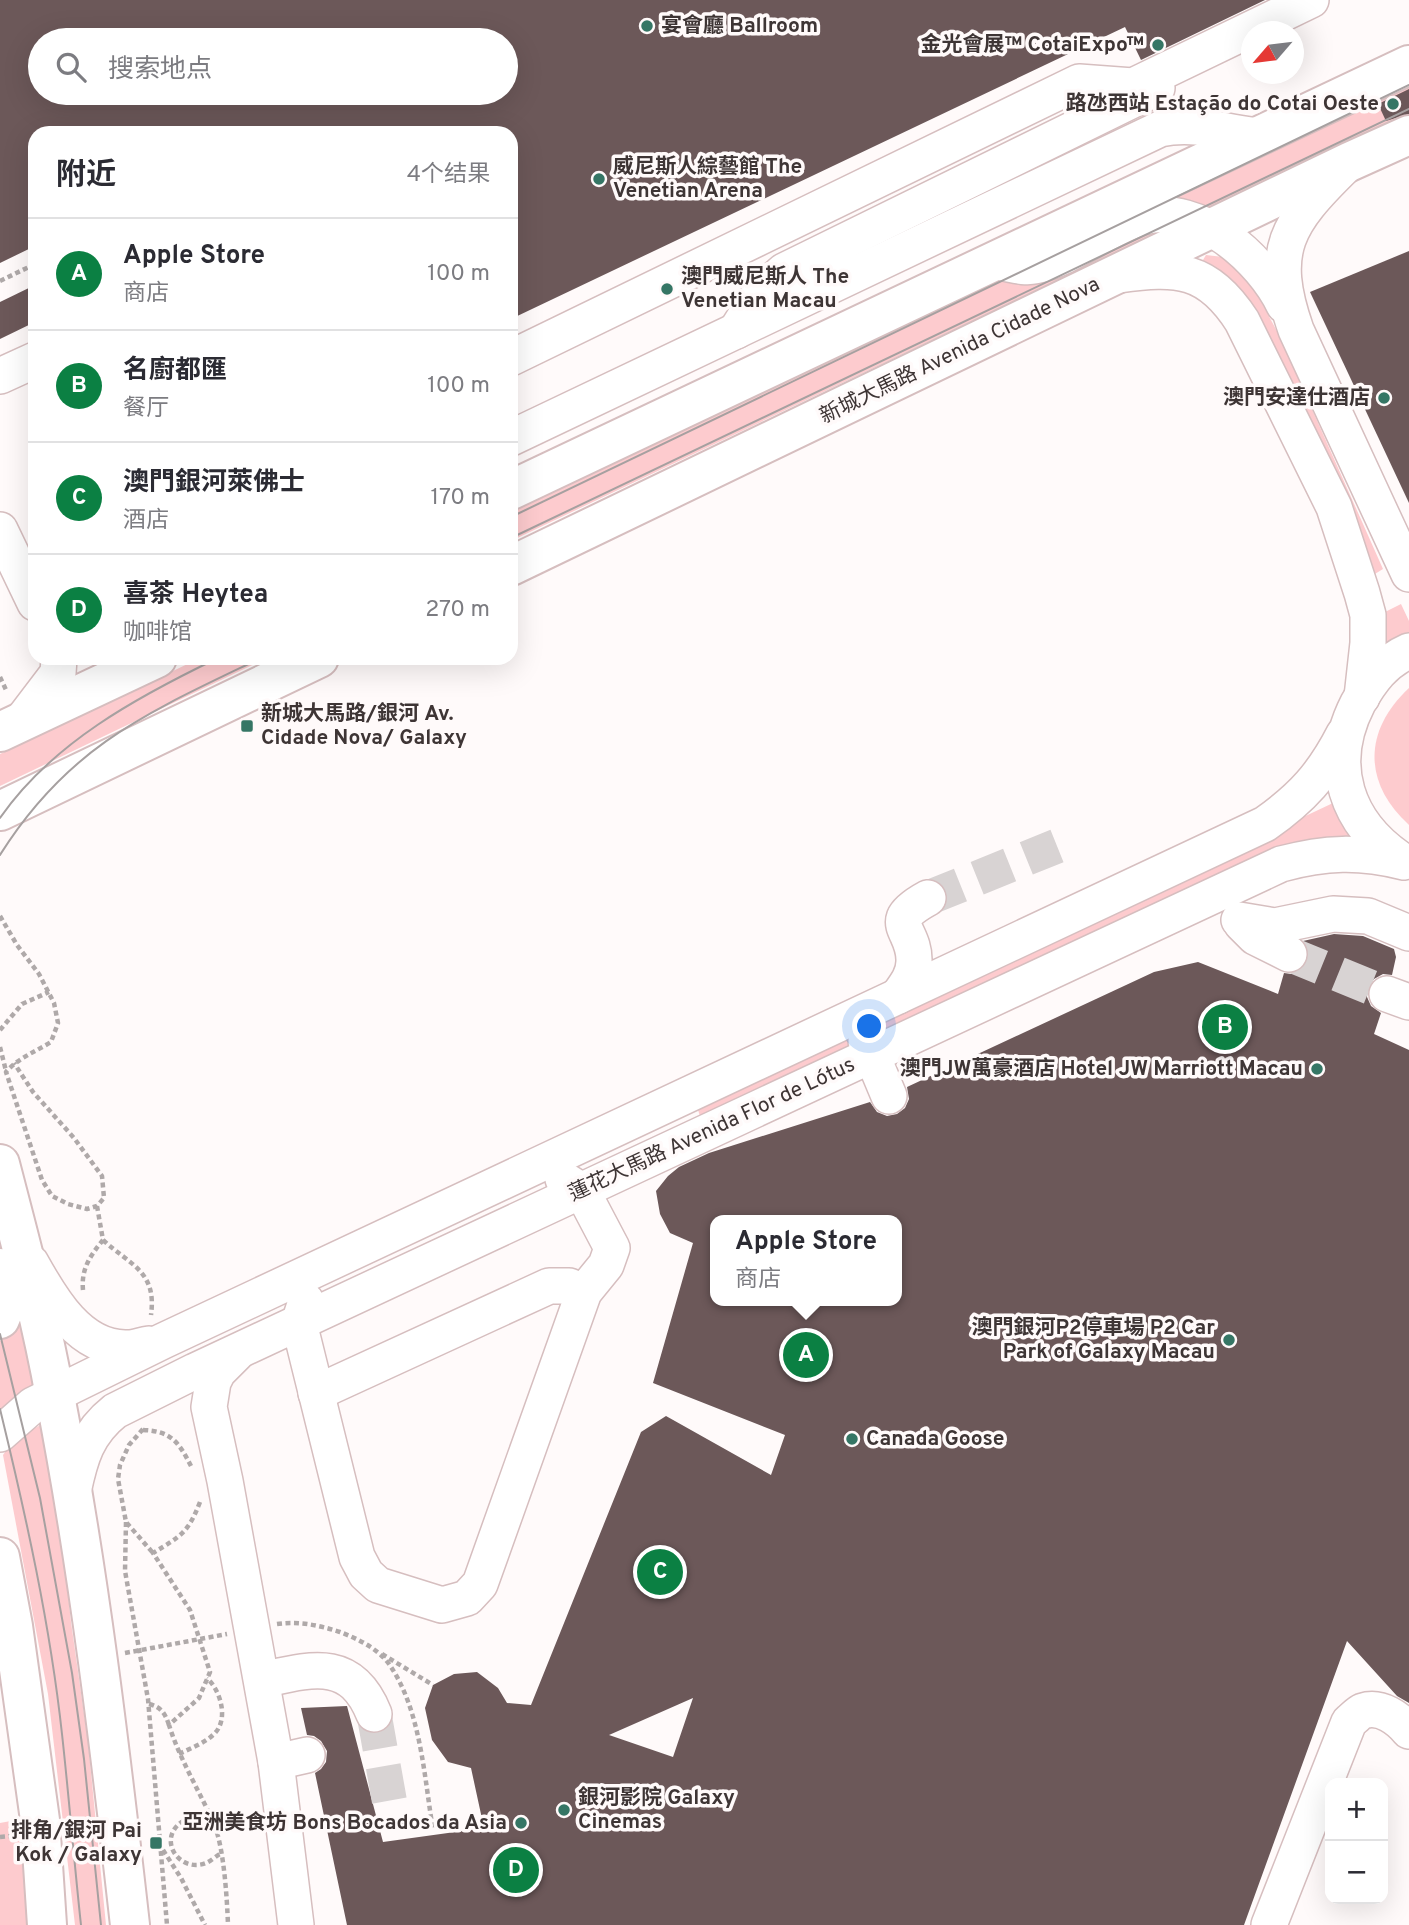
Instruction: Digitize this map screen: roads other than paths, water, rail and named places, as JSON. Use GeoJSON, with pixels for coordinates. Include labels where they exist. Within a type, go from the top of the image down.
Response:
{"type":"FeatureCollection","features":[{"type":"Feature","properties":{"kind":"main road"},"geometry":{"type":"LineString","coordinates":[[518,487],[1409,65]]}},
{"type":"Feature","properties":{"kind":"main road","name":"新城大馬路 Avenida Cidade Nova"},"geometry":{"type":"LineString","coordinates":[[518,563],[1409,135]]}},
{"type":"Feature","properties":{"kind":"main road"},"geometry":{"type":"LineString","coordinates":[[10,728],[142,665]]}},
{"type":"Feature","properties":{"kind":"main road"},"geometry":{"type":"LineString","coordinates":[[0,811],[304,665]]}},
{"type":"Feature","properties":{"kind":"main road"},"geometry":{"type":"LineString","coordinates":[[0,1164],[10,1256],[6,1306],[0,1319]]}},
{"type":"Feature","properties":{"kind":"main road"},"geometry":{"type":"LineString","coordinates":[[10,1256],[55,1394],[73,1492],[130,1925]]}},
{"type":"Feature","properties":{"kind":"main road"},"geometry":{"type":"LineString","coordinates":[[0,1557],[13,1626],[40,1820],[47,1925]]}},
{"type":"Feature","properties":{"kind":"street"},"geometry":{"type":"LineString","coordinates":[[518,356],[1079,82],[1133,86],[1311,0]]}},
{"type":"Feature","properties":{"kind":"street"},"geometry":{"type":"LineString","coordinates":[[1295,21],[1337,0]]}},
{"type":"Feature","properties":{"kind":"street"},"geometry":{"type":"LineString","coordinates":[[736,331],[761,290],[784,271],[1241,47]]}},
{"type":"Feature","properties":{"kind":"street"},"geometry":{"type":"LineString","coordinates":[[518,435],[1160,129],[1192,127],[1258,136]]}},
{"type":"Feature","properties":{"kind":"street"},"geometry":{"type":"LineString","coordinates":[[1296,330],[1287,306],[1282,277],[1289,236],[1307,208],[1349,162]]}},
{"type":"Feature","properties":{"kind":"street"},"geometry":{"type":"LineString","coordinates":[[993,262],[1025,267],[1044,264],[1144,217],[1175,217],[1212,229],[1226,237],[1262,269],[1277,291],[1409,573]]}},
{"type":"Feature","properties":{"kind":"street"},"geometry":{"type":"LineString","coordinates":[[1118,275],[1184,272],[1215,288],[1228,301],[1241,321],[1334,507],[1368,615],[1362,697]]}},
{"type":"Feature","properties":{"kind":"street"},"geometry":{"type":"LineString","coordinates":[[0,376],[28,363]]}},
{"type":"Feature","properties":{"kind":"street"},"geometry":{"type":"LineString","coordinates":[[1334,507],[1337,496],[1327,466],[1334,453],[1346,441]]}},
{"type":"Feature","properties":{"kind":"street"},"geometry":{"type":"LineString","coordinates":[[0,530],[28,588]]}},
{"type":"Feature","properties":{"kind":"street"},"geometry":{"type":"LineString","coordinates":[[1362,697],[1369,682],[1383,667],[1409,650]]}},
{"type":"Feature","properties":{"kind":"street"},"geometry":{"type":"LineString","coordinates":[[10,728],[60,665]]}},
{"type":"Feature","properties":{"kind":"street","name":"蓮花大馬路 Avenida Flor de Lótus"},"geometry":{"type":"LineString","coordinates":[[0,1434],[24,1411],[154,1331],[407,1226],[1265,824],[1291,806],[1313,785],[1331,760],[1362,697]]}},
{"type":"Feature","properties":{"kind":"street"},"geometry":{"type":"LineString","coordinates":[[1344,734],[1343,772],[1354,808],[1375,839],[1407,863]]}},
{"type":"Feature","properties":{"kind":"street","name":"蓮花大馬路 Avenida Flor de Lótus"},"geometry":{"type":"LineString","coordinates":[[73,1492],[86,1442],[105,1419],[143,1408],[239,1351],[871,1056],[1229,906],[1281,864],[1311,856],[1353,853],[1407,863]]}},
{"type":"Feature","properties":{"kind":"street"},"geometry":{"type":"LineString","coordinates":[[898,996],[912,972],[914,960],[903,927],[904,919],[914,906],[928,898]]}},
{"type":"Feature","properties":{"kind":"street"},"geometry":{"type":"LineString","coordinates":[[1229,906],[1275,926],[1334,914],[1368,916],[1409,933]]}},
{"type":"Feature","properties":{"kind":"street"},"geometry":{"type":"LineString","coordinates":[[1229,906],[1255,937],[1289,954]]}},
{"type":"Feature","properties":{"kind":"street"},"geometry":{"type":"LineString","coordinates":[[889,1096],[871,1056],[866,1041],[868,1034],[875,1027],[954,989],[967,973],[962,965],[933,963],[911,946]]}},
{"type":"Feature","properties":{"kind":"street"},"geometry":{"type":"LineString","coordinates":[[550,1178],[562,1179],[582,1191],[612,1248],[606,1265],[583,1292],[480,1584],[467,1598],[442,1605],[378,1585],[366,1574],[357,1557],[299,1323],[307,1300],[320,1288],[369,1264],[381,1252],[389,1237],[407,1226],[450,1222],[534,1183],[550,1178]]}},
{"type":"Feature","properties":{"kind":"street"},"geometry":{"type":"LineString","coordinates":[[10,1256],[45,1289],[77,1328],[93,1340],[108,1346],[128,1348],[154,1331]]}},
{"type":"Feature","properties":{"kind":"street"},"geometry":{"type":"LineString","coordinates":[[316,1393],[549,1286],[569,1286],[583,1292]]}},
{"type":"Feature","properties":{"kind":"street"},"geometry":{"type":"LineString","coordinates":[[239,1351],[218,1372],[209,1395],[209,1406],[262,1680],[291,1759],[296,1925]]}},
{"type":"Feature","properties":{"kind":"street"},"geometry":{"type":"LineString","coordinates":[[143,1408],[176,1393],[191,1402],[204,1418],[218,1445]]}},
{"type":"Feature","properties":{"kind":"street"},"geometry":{"type":"LineString","coordinates":[[262,1680],[316,1671],[344,1675],[358,1685],[374,1714]]}},
{"type":"Feature","properties":{"kind":"street"},"geometry":{"type":"LineString","coordinates":[[1269,1925],[1349,1722],[1363,1711],[1379,1710],[1401,1721],[1409,1731]]}},
{"type":"Feature","properties":{"kind":"tunnel"},"geometry":{"type":"LineString","coordinates":[[928,898],[1057,846]]}},
{"type":"Feature","properties":{"kind":"tunnel"},"geometry":{"type":"LineString","coordinates":[[1289,954],[1387,994]]}},
{"type":"Feature","properties":{"kind":"tunnel"},"geometry":{"type":"LineString","coordinates":[[374,1714],[394,1827]]}},
{"type":"Feature","properties":{"kind":"tram line"},"geometry":{"type":"LineString","coordinates":[[518,514],[1409,85]]}},
{"type":"Feature","properties":{"kind":"tram line"},"geometry":{"type":"LineString","coordinates":[[518,535],[1409,109]]}},
{"type":"Feature","properties":{"kind":"tram line"},"geometry":{"type":"LineString","coordinates":[[0,818],[21,791],[45,767],[98,724],[204,665]]}},
{"type":"Feature","properties":{"kind":"tram line"},"geometry":{"type":"LineString","coordinates":[[0,855],[26,817],[54,785],[83,759],[147,715],[247,665]]}},
{"type":"Feature","properties":{"kind":"tram line"},"geometry":{"type":"LineString","coordinates":[[0,1334],[40,1498],[72,1673],[101,1925]]}},
{"type":"Feature","properties":{"kind":"tram line"},"geometry":{"type":"LineString","coordinates":[[0,1409],[28,1530],[51,1652],[81,1925]]}},
{"type":"Feature","properties":{"kind":"place","name":"宴會廳 Ballroom"},"geometry":{"type":"Point","coordinates":[647,26]}},
{"type":"Feature","properties":{"kind":"place","name":"金光會展™ CotaiExpo™"},"geometry":{"type":"Point","coordinates":[1158,45]}},
{"type":"Feature","properties":{"kind":"place","name":"路氹西站 Estação do Cotai Oeste"},"geometry":{"type":"Point","coordinates":[1393,104]}},
{"type":"Feature","properties":{"kind":"place","name":"威尼斯人綜藝館 The Venetian Arena"},"geometry":{"type":"Point","coordinates":[599,179]}},
{"type":"Feature","properties":{"kind":"place","name":"澳門威尼斯人 The Venetian Macau"},"geometry":{"type":"Point","coordinates":[667,289]}},
{"type":"Feature","properties":{"kind":"place","name":"澳門安達仕酒店"},"geometry":{"type":"Point","coordinates":[1384,398]}},
{"type":"Feature","properties":{"kind":"place","name":"新城大馬路/銀河 Av. Cidade Nova/ Galaxy"},"geometry":{"type":"Point","coordinates":[247,726]}},
{"type":"Feature","properties":{"kind":"place","name":"名廚都匯"},"geometry":{"type":"Point","coordinates":[1225,1027]}},
{"type":"Feature","properties":{"kind":"place","name":"澳門JW萬豪酒店 Hotel JW Marriott Macau"},"geometry":{"type":"Point","coordinates":[1317,1069]}},
{"type":"Feature","properties":{"kind":"place","name":"澳門銀河P2停車場 P2 Car Park of Galaxy Macau"},"geometry":{"type":"Point","coordinates":[1229,1340]}},
{"type":"Feature","properties":{"kind":"place","name":"Apple Store"},"geometry":{"type":"Point","coordinates":[806,1355]}},
{"type":"Feature","properties":{"kind":"place","name":"Canada Goose"},"geometry":{"type":"Point","coordinates":[852,1439]}},
{"type":"Feature","properties":{"kind":"place","name":"澳門銀河萊佛士"},"geometry":{"type":"Point","coordinates":[660,1572]}},
{"type":"Feature","properties":{"kind":"place","name":"銀河影院 Galaxy Cinemas"},"geometry":{"type":"Point","coordinates":[564,1810]}},
{"type":"Feature","properties":{"kind":"place","name":"亞洲美食坊 Bons Bocados da Asia"},"geometry":{"type":"Point","coordinates":[521,1823]}},
{"type":"Feature","properties":{"kind":"place","name":"排角/銀河 Pai Kok / Galaxy"},"geometry":{"type":"Point","coordinates":[156,1843]}},
{"type":"Feature","properties":{"kind":"place","name":"喜茶 Heytea"},"geometry":{"type":"Point","coordinates":[516,1870]}}]}
